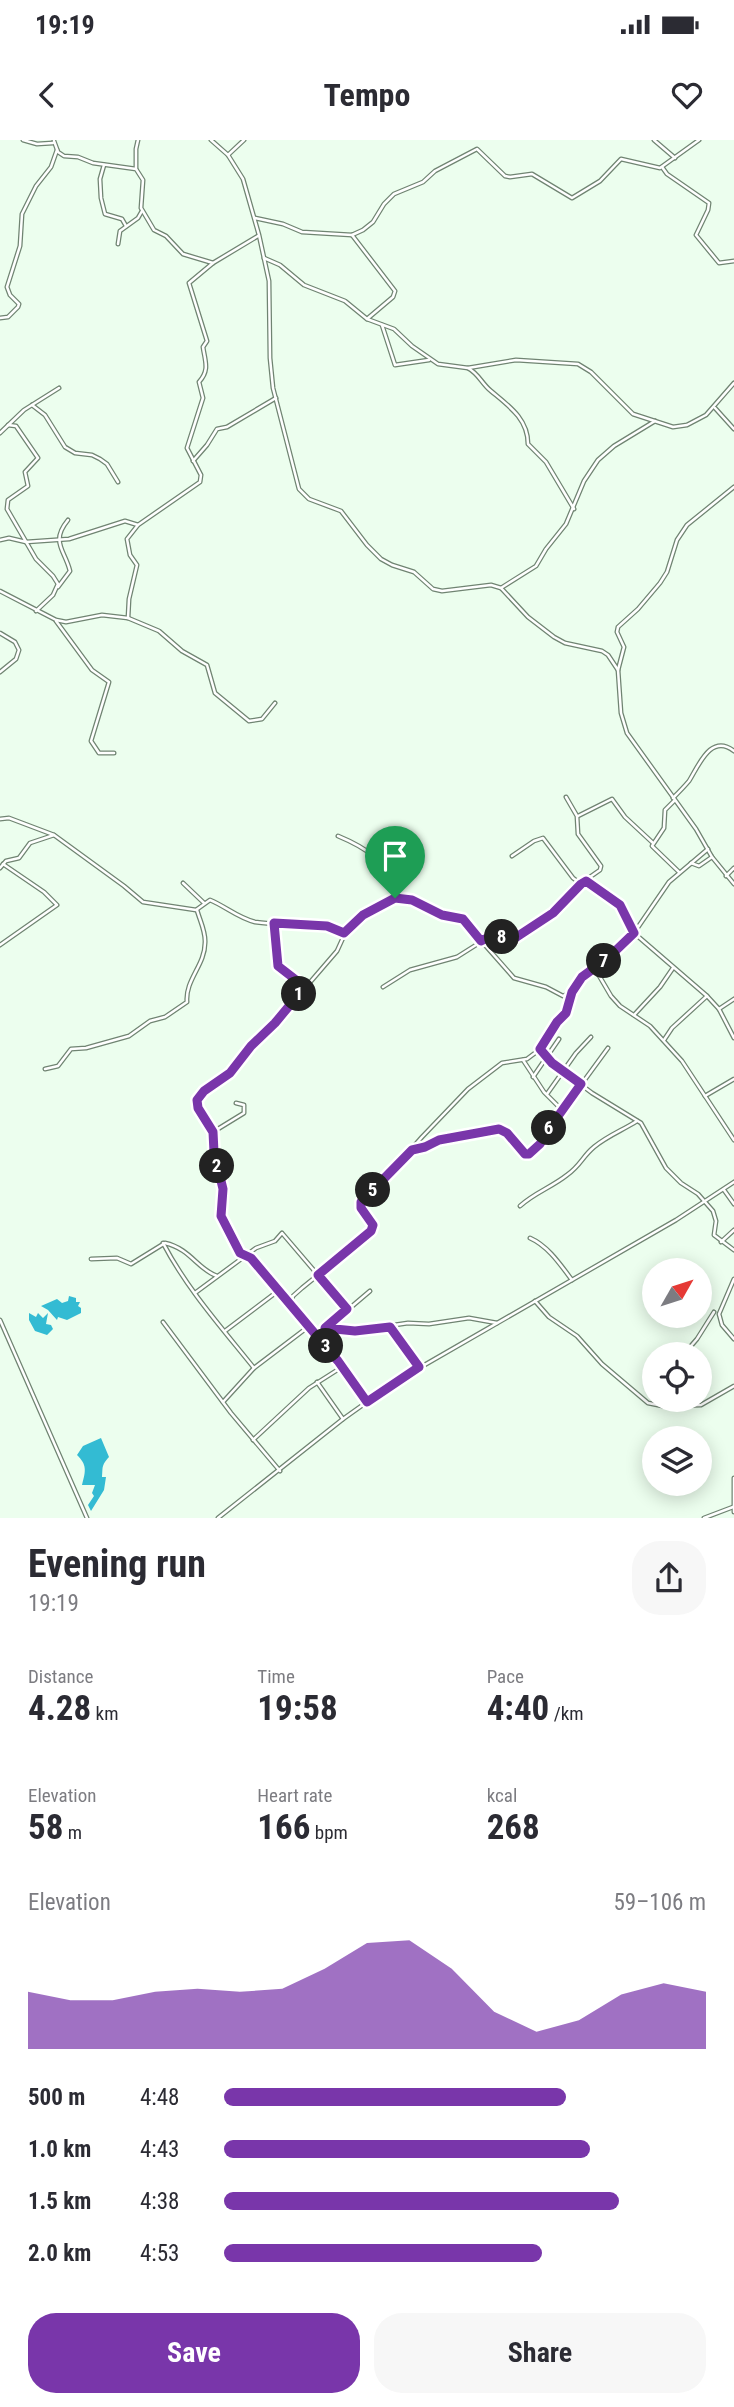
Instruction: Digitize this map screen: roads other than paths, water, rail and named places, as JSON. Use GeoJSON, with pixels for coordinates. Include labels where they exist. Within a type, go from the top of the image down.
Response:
{"type":"FeatureCollection","features":[{"type":"Feature","properties":{"kind":"street"},"geometry":{"type":"LineString","coordinates":[[23,140],[47,145],[54,140],[57,150],[64,156],[136,169]]}},
{"type":"Feature","properties":{"kind":"street"},"geometry":{"type":"LineString","coordinates":[[118,244],[120,231],[138,218],[142,211],[143,180],[136,169],[138,140]]}},
{"type":"Feature","properties":{"kind":"street"},"geometry":{"type":"LineString","coordinates":[[211,140],[228,155],[243,179],[255,218],[269,281],[270,358],[276,398],[288,438],[296,483],[304,495],[341,511],[367,545],[382,559],[414,572],[433,589],[442,591],[491,585],[501,588],[528,617],[554,638],[605,652],[612,658],[618,670]]}},
{"type":"Feature","properties":{"kind":"street"},"geometry":{"type":"LineString","coordinates":[[228,155],[244,140]]}},
{"type":"Feature","properties":{"kind":"street"},"geometry":{"type":"LineString","coordinates":[[654,140],[675,158]]}},
{"type":"Feature","properties":{"kind":"street"},"geometry":{"type":"LineString","coordinates":[[255,218],[302,232],[352,235],[373,222],[394,194],[423,182],[435,171],[477,149],[505,176],[532,174],[569,198],[600,181],[621,159],[658,168],[699,140]]}},
{"type":"Feature","properties":{"kind":"street"},"geometry":{"type":"LineString","coordinates":[[0,318],[8,317],[18,307],[19,303],[10,295],[7,287],[20,246],[22,214],[36,186],[51,167],[57,150]]}},
{"type":"Feature","properties":{"kind":"street"},"geometry":{"type":"LineString","coordinates":[[104,165],[100,179],[104,212],[122,219],[125,226]]}},
{"type":"Feature","properties":{"kind":"street"},"geometry":{"type":"LineString","coordinates":[[662,167],[667,174],[709,203],[696,234],[719,262],[734,261]]}},
{"type":"Feature","properties":{"kind":"street"},"geometry":{"type":"LineString","coordinates":[[142,211],[154,230],[166,236],[179,252],[213,263]]}},
{"type":"Feature","properties":{"kind":"street"},"geometry":{"type":"LineString","coordinates":[[128,618],[129,599],[137,565],[131,557],[127,538],[138,525],[200,482],[201,475],[187,445],[198,419],[203,396],[199,382],[205,375],[207,362],[203,347],[207,339],[189,283],[213,263],[242,248],[259,235]]}},
{"type":"Feature","properties":{"kind":"street"},"geometry":{"type":"LineString","coordinates":[[352,235],[395,291],[393,297],[367,319]]}},
{"type":"Feature","properties":{"kind":"street"},"geometry":{"type":"LineString","coordinates":[[264,258],[279,265],[304,285],[345,301],[367,319],[394,329],[431,360],[445,366],[468,368],[516,360],[578,364],[591,372],[629,411],[673,427],[700,419],[734,383]]}},
{"type":"Feature","properties":{"kind":"street"},"geometry":{"type":"LineString","coordinates":[[382,325],[395,365],[431,360]]}},
{"type":"Feature","properties":{"kind":"street"},"geometry":{"type":"LineString","coordinates":[[468,368],[519,416],[528,433],[528,444],[546,462],[573,509]]}},
{"type":"Feature","properties":{"kind":"street"},"geometry":{"type":"LineString","coordinates":[[0,433],[32,405],[60,388]]}},
{"type":"Feature","properties":{"kind":"street"},"geometry":{"type":"LineString","coordinates":[[193,461],[217,429],[227,427],[276,398]]}},
{"type":"Feature","properties":{"kind":"street"},"geometry":{"type":"LineString","coordinates":[[32,405],[45,415],[65,447],[75,453],[92,454],[100,458],[118,482]]}},
{"type":"Feature","properties":{"kind":"street"},"geometry":{"type":"LineString","coordinates":[[714,407],[734,429]]}},
{"type":"Feature","properties":{"kind":"street"},"geometry":{"type":"LineString","coordinates":[[501,588],[536,566],[545,549],[562,532],[584,481],[598,460],[614,446],[656,421]]}},
{"type":"Feature","properties":{"kind":"street"},"geometry":{"type":"LineString","coordinates":[[8,425],[16,426],[38,457],[25,472],[28,486],[9,498],[6,505],[36,559],[53,576],[58,587]]}},
{"type":"Feature","properties":{"kind":"street"},"geometry":{"type":"LineString","coordinates":[[734,487],[687,525],[677,540],[670,564],[660,583],[618,627],[617,632],[624,647],[618,670],[621,717],[635,746],[712,857],[734,884]]}},
{"type":"Feature","properties":{"kind":"street"},"geometry":{"type":"LineString","coordinates":[[36,611],[70,571],[60,550],[59,540],[62,528],[68,520]]}},
{"type":"Feature","properties":{"kind":"street"},"geometry":{"type":"LineString","coordinates":[[0,540],[59,540],[77,538],[125,521],[138,525]]}},
{"type":"Feature","properties":{"kind":"street"},"geometry":{"type":"LineString","coordinates":[[0,598],[1,592],[36,611],[66,622],[102,615],[128,618],[159,631],[183,651],[207,665],[215,693],[246,720],[252,722],[262,719],[275,703]]}},
{"type":"Feature","properties":{"kind":"street"},"geometry":{"type":"LineString","coordinates":[[56,620],[92,670],[109,682],[91,741],[99,753],[114,753]]}},
{"type":"Feature","properties":{"kind":"street"},"geometry":{"type":"LineString","coordinates":[[0,633],[15,642],[19,650],[16,659],[0,672]]}},
{"type":"Feature","properties":{"kind":"street"},"geometry":{"type":"LineString","coordinates":[[679,872],[653,849],[653,843],[664,828],[665,810],[708,751],[719,745],[734,751]]}},
{"type":"Feature","properties":{"kind":"street"},"geometry":{"type":"LineString","coordinates":[[566,797],[577,816],[578,834],[601,866],[600,870],[590,877],[589,882]]}},
{"type":"Feature","properties":{"kind":"street"},"geometry":{"type":"LineString","coordinates":[[577,816],[612,799],[625,817],[653,843]]}},
{"type":"Feature","properties":{"kind":"street"},"geometry":{"type":"LineString","coordinates":[[0,819],[9,818],[54,835],[143,902],[197,910]]}},
{"type":"Feature","properties":{"kind":"street"},"geometry":{"type":"LineString","coordinates":[[2,865],[17,859],[30,843],[54,835]]}},
{"type":"Feature","properties":{"kind":"street"},"geometry":{"type":"LineString","coordinates":[[338,836],[369,850],[383,864],[398,890],[395,898]]}},
{"type":"Feature","properties":{"kind":"street"},"geometry":{"type":"LineString","coordinates":[[512,856],[542,838],[581,884]]}},
{"type":"Feature","properties":{"kind":"street"},"geometry":{"type":"LineString","coordinates":[[290,1304],[293,1296],[371,1231],[373,1225],[361,1208],[361,1202],[449,1108],[480,1079],[502,1063],[530,1058],[540,1049],[566,1013],[572,992],[582,977],[608,958],[634,933],[669,882],[708,849]]}},
{"type":"Feature","properties":{"kind":"street"},"geometry":{"type":"LineString","coordinates":[[691,863],[699,866],[712,857]]}},
{"type":"Feature","properties":{"kind":"street"},"geometry":{"type":"LineString","coordinates":[[0,858],[2,865],[44,892],[57,905],[0,945]]}},
{"type":"Feature","properties":{"kind":"street"},"geometry":{"type":"LineString","coordinates":[[726,876],[734,868]]}},
{"type":"Feature","properties":{"kind":"street"},"geometry":{"type":"LineString","coordinates":[[383,987],[410,970],[457,957],[495,933],[506,941],[513,940],[553,913],[581,884],[589,882]]}},
{"type":"Feature","properties":{"kind":"street"},"geometry":{"type":"LineString","coordinates":[[589,882],[620,905],[634,933],[707,996],[719,1009],[734,1038]]}},
{"type":"Feature","properties":{"kind":"street"},"geometry":{"type":"LineString","coordinates":[[183,883],[204,903]]}},
{"type":"Feature","properties":{"kind":"street"},"geometry":{"type":"LineString","coordinates":[[367,1402],[342,1367],[251,1258],[240,1253],[221,1216],[223,1189],[214,1152],[213,1132],[196,1104],[199,1096],[230,1073],[251,1046],[275,1023],[340,947],[344,933],[363,915],[395,898],[412,900],[442,915],[463,919],[514,978],[546,987],[560,995],[572,992]]}},
{"type":"Feature","properties":{"kind":"street"},"geometry":{"type":"LineString","coordinates":[[197,910],[204,903],[213,901],[247,919],[327,926],[344,933]]}},
{"type":"Feature","properties":{"kind":"street"},"geometry":{"type":"LineString","coordinates":[[45,1069],[58,1066],[71,1049],[86,1048],[130,1036],[150,1021],[165,1017],[187,1002],[188,986],[198,968],[205,944],[197,910]]}},
{"type":"Feature","properties":{"kind":"street"},"geometry":{"type":"LineString","coordinates":[[274,923],[278,966],[305,987]]}},
{"type":"Feature","properties":{"kind":"street"},"geometry":{"type":"LineString","coordinates":[[594,967],[620,1006],[650,1026],[690,1072],[734,1140]]}},
{"type":"Feature","properties":{"kind":"street"},"geometry":{"type":"LineString","coordinates":[[634,1015],[672,973],[673,968]]}},
{"type":"Feature","properties":{"kind":"street"},"geometry":{"type":"LineString","coordinates":[[672,973],[677,972]]}},
{"type":"Feature","properties":{"kind":"street"},"geometry":{"type":"LineString","coordinates":[[664,1040],[672,1028],[707,996]]}},
{"type":"Feature","properties":{"kind":"street"},"geometry":{"type":"LineString","coordinates":[[719,1009],[734,999]]}},
{"type":"Feature","properties":{"kind":"street"},"geometry":{"type":"LineString","coordinates":[[547,1094],[591,1037]]}},
{"type":"Feature","properties":{"kind":"street"},"geometry":{"type":"LineString","coordinates":[[533,1077],[559,1039]]}},
{"type":"Feature","properties":{"kind":"street"},"geometry":{"type":"LineString","coordinates":[[412,1150],[439,1140],[495,1129],[507,1133],[523,1152],[529,1154],[540,1144],[608,1048]]}},
{"type":"Feature","properties":{"kind":"street"},"geometry":{"type":"LineString","coordinates":[[540,1049],[563,1071],[642,1124],[666,1168],[705,1200],[716,1216],[715,1235],[734,1250]]}},
{"type":"Feature","properties":{"kind":"street"},"geometry":{"type":"LineString","coordinates":[[523,1060],[533,1077],[562,1110]]}},
{"type":"Feature","properties":{"kind":"street"},"geometry":{"type":"LineString","coordinates":[[705,1096],[734,1079]]}},
{"type":"Feature","properties":{"kind":"street"},"geometry":{"type":"LineString","coordinates":[[213,1132],[244,1114],[244,1105],[236,1103]]}},
{"type":"Feature","properties":{"kind":"street"},"geometry":{"type":"LineString","coordinates":[[520,1206],[531,1196],[561,1180],[579,1166],[585,1155],[596,1145],[637,1121]]}},
{"type":"Feature","properties":{"kind":"street"},"geometry":{"type":"LineString","coordinates":[[218,1518],[343,1419],[419,1367],[676,1220],[734,1182]]}},
{"type":"Feature","properties":{"kind":"street"},"geometry":{"type":"LineString","coordinates":[[723,1189],[734,1204]]}},
{"type":"Feature","properties":{"kind":"street"},"geometry":{"type":"LineString","coordinates":[[721,1242],[734,1230]]}},
{"type":"Feature","properties":{"kind":"street"},"geometry":{"type":"LineString","coordinates":[[195,1293],[256,1248],[272,1242],[282,1233],[347,1309]]}},
{"type":"Feature","properties":{"kind":"street"},"geometry":{"type":"LineString","coordinates":[[530,1238],[552,1255],[572,1280]]}},
{"type":"Feature","properties":{"kind":"street"},"geometry":{"type":"LineString","coordinates":[[91,1259],[117,1258],[131,1264],[163,1243],[180,1247],[208,1272],[218,1276]]}},
{"type":"Feature","properties":{"kind":"street"},"geometry":{"type":"LineString","coordinates":[[163,1243],[195,1293],[254,1368]]}},
{"type":"Feature","properties":{"kind":"street"},"geometry":{"type":"LineString","coordinates":[[734,1279],[719,1314],[722,1325],[734,1339]]}},
{"type":"Feature","properties":{"kind":"street"},"geometry":{"type":"LineString","coordinates":[[225,1331],[278,1291]]}},
{"type":"Feature","properties":{"kind":"street"},"geometry":{"type":"LineString","coordinates":[[317,1336],[370,1291]]}},
{"type":"Feature","properties":{"kind":"street"},"geometry":{"type":"LineString","coordinates":[[535,1301],[549,1317],[577,1336],[595,1358],[642,1399]]}},
{"type":"Feature","properties":{"kind":"street"},"geometry":{"type":"LineString","coordinates":[[694,1342],[714,1312]]}},
{"type":"Feature","properties":{"kind":"street"},"geometry":{"type":"LineString","coordinates":[[325,1328],[355,1331],[408,1323],[429,1325],[469,1318],[497,1323]]}},
{"type":"Feature","properties":{"kind":"street"},"geometry":{"type":"LineString","coordinates":[[0,1320],[87,1518]]}},
{"type":"Feature","properties":{"kind":"street"},"geometry":{"type":"LineString","coordinates":[[163,1322],[223,1402],[280,1471]]}},
{"type":"Feature","properties":{"kind":"street"},"geometry":{"type":"LineString","coordinates":[[223,1402],[254,1368],[308,1327]]}},
{"type":"Feature","properties":{"kind":"street"},"geometry":{"type":"LineString","coordinates":[[390,1327],[419,1367]]}},
{"type":"Feature","properties":{"kind":"street"},"geometry":{"type":"LineString","coordinates":[[253,1440],[317,1382],[342,1367]]}},
{"type":"Feature","properties":{"kind":"street"},"geometry":{"type":"LineString","coordinates":[[317,1382],[343,1419]]}},
{"type":"Feature","properties":{"kind":"street"},"geometry":{"type":"LineString","coordinates":[[712,1399],[734,1386]]}},
{"type":"Feature","properties":{"kind":"street"},"geometry":{"type":"LineString","coordinates":[[704,1518],[733,1510],[734,1478]]}},
{"type":"Feature","properties":{"kind":"water"},"geometry":{"type":"Polygon","coordinates":[[[69,1296],[80,1302],[78,1306],[81,1313],[67,1320],[58,1317],[57,1320],[41,1306],[57,1299],[62,1303],[68,1301],[69,1296]]]}},
{"type":"Feature","properties":{"kind":"water"},"geometry":{"type":"Polygon","coordinates":[[[29,1313],[36,1317],[38,1313],[43,1318],[48,1313],[46,1324],[53,1329],[47,1335],[35,1331],[29,1320],[29,1313]]]}},
{"type":"Feature","properties":{"kind":"water"},"geometry":{"type":"Polygon","coordinates":[[[101,1438],[109,1457],[103,1469],[102,1477],[106,1477],[104,1490],[91,1511],[88,1505],[94,1496],[92,1493],[95,1485],[82,1485],[85,1468],[77,1455],[83,1446],[101,1438]]]}}]}
